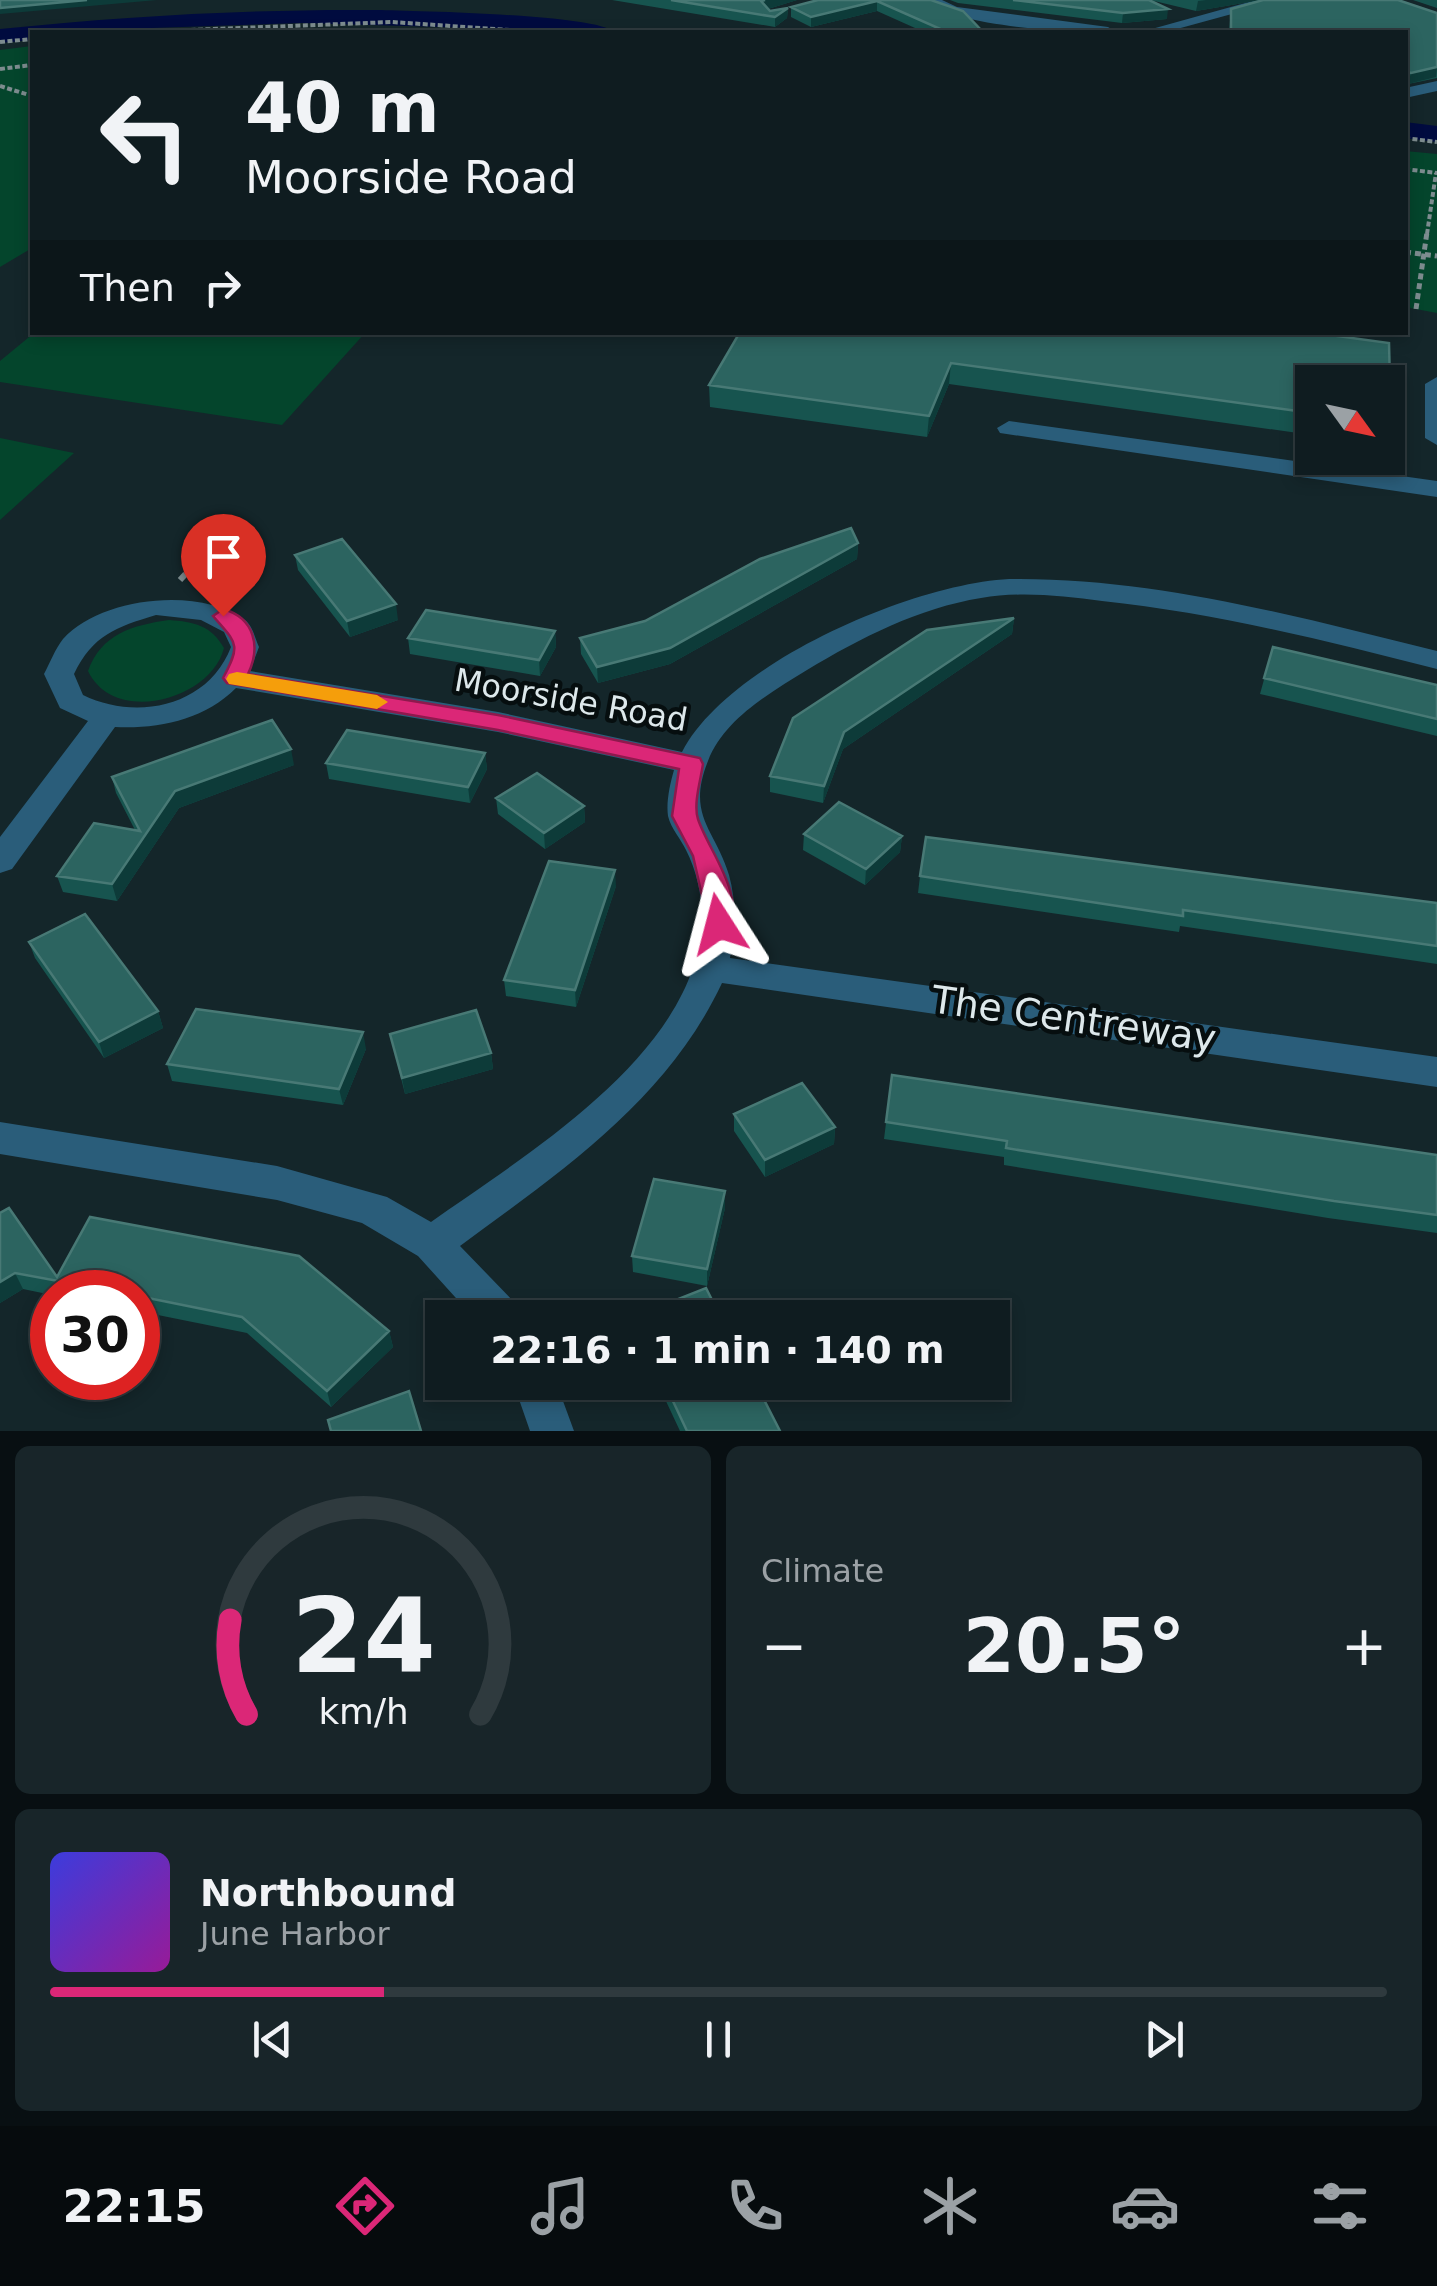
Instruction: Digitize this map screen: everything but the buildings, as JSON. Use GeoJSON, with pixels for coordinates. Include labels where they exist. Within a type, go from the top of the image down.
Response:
{"type":"FeatureCollection","features":[{"type":"Feature","properties":{"kind":"street"},"geometry":{"type":"LineString","coordinates":[[928,0],[992,18],[1091,30]]}},
{"type":"Feature","properties":{"kind":"street"},"geometry":{"type":"LineString","coordinates":[[1157,30],[1275,0]]}},
{"type":"Feature","properties":{"kind":"street"},"geometry":{"type":"LineString","coordinates":[[1160,7],[1195,20]]}},
{"type":"Feature","properties":{"kind":"street"},"geometry":{"type":"LineString","coordinates":[[1408,92],[1437,86]]}},
{"type":"Feature","properties":{"kind":"street"},"geometry":{"type":"LineString","coordinates":[[1437,384],[1437,438]]}},
{"type":"Feature","properties":{"kind":"street"},"geometry":{"type":"LineString","coordinates":[[1009,428],[1437,488]]}},
{"type":"Feature","properties":{"kind":"street","name":"Moorside Road"},"geometry":{"type":"LineString","coordinates":[[234,678],[498,722],[692,764],[706,738],[736,706],[840,637],[926,602],[986,589],[1057,588],[1154,597],[1437,660]]}},
{"type":"Feature","properties":{"kind":"street"},"geometry":{"type":"LineString","coordinates":[[155,607],[192,607],[223,616],[242,632],[247,654],[234,678],[201,703],[154,717],[107,717],[71,700],[60,674],[74,644],[109,620],[155,607]]}},
{"type":"Feature","properties":{"kind":"street"},"geometry":{"type":"LineString","coordinates":[[0,861],[107,717]]}},
{"type":"Feature","properties":{"kind":"street"},"geometry":{"type":"LineString","coordinates":[[432,1244],[606,1114],[685,1024],[710,968],[719,924],[717,896],[705,856],[684,816],[692,764]]}},
{"type":"Feature","properties":{"kind":"street","name":"The Centreway"},"geometry":{"type":"LineString","coordinates":[[710,968],[1437,1072]]}},
{"type":"Feature","properties":{"kind":"street"},"geometry":{"type":"LineString","coordinates":[[0,1138],[278,1183],[373,1209],[432,1244],[485,1300]]}},
{"type":"Feature","properties":{"kind":"street"},"geometry":{"type":"LineString","coordinates":[[541,1400],[552,1431]]}},
{"type":"Feature","properties":{"kind":"path"},"geometry":{"type":"LineString","coordinates":[[189,30],[392,22],[510,30]]}},
{"type":"Feature","properties":{"kind":"path"},"geometry":{"type":"LineString","coordinates":[[0,42],[30,39]]}},
{"type":"Feature","properties":{"kind":"path"},"geometry":{"type":"LineString","coordinates":[[0,69],[30,64]]}},
{"type":"Feature","properties":{"kind":"path"},"geometry":{"type":"LineString","coordinates":[[0,86],[30,95]]}},
{"type":"Feature","properties":{"kind":"path"},"geometry":{"type":"LineString","coordinates":[[1408,138],[1437,142]]}},
{"type":"Feature","properties":{"kind":"path"},"geometry":{"type":"LineString","coordinates":[[1408,169],[1436,173],[1416,309]]}},
{"type":"Feature","properties":{"kind":"path"},"geometry":{"type":"LineString","coordinates":[[1408,252],[1437,256]]}},
{"type":"Feature","properties":{"kind":"path"},"geometry":{"type":"LineString","coordinates":[[155,607],[236,521]]}},
{"type":"Feature","properties":{"kind":"green space"},"geometry":{"type":"Polygon","coordinates":[[[30,46],[30,249],[0,267],[0,50],[30,46]]]}},
{"type":"Feature","properties":{"kind":"green space"},"geometry":{"type":"Polygon","coordinates":[[[1408,151],[1437,154],[1437,313],[1408,308],[1408,151]]]}},
{"type":"Feature","properties":{"kind":"green space"},"geometry":{"type":"Polygon","coordinates":[[[32,335],[363,335],[282,425],[0,382],[0,361],[32,335]]]}},
{"type":"Feature","properties":{"kind":"green space"},"geometry":{"type":"Polygon","coordinates":[[[0,438],[74,453],[0,520],[0,438]]]}},
{"type":"Feature","properties":{"kind":"green space"},"geometry":{"type":"Polygon","coordinates":[[[169,620],[201,626],[224,648],[201,681],[182,693],[139,702],[118,698],[101,688],[88,671],[101,648],[131,629],[169,620]]]}},
{"type":"Feature","properties":{"kind":"waterway"},"geometry":{"type":"LineString","coordinates":[[56,30],[301,16],[452,19],[583,30]]}},
{"type":"Feature","properties":{"kind":"waterway"},"geometry":{"type":"LineString","coordinates":[[0,36],[30,33]]}},
{"type":"Feature","properties":{"kind":"waterway"},"geometry":{"type":"LineString","coordinates":[[1408,130],[1437,134]]}},
{"type":"Feature","properties":{"kind":"slow traffic"},"geometry":{"type":"LineString","coordinates":[[237,679],[377,702]]}},
{"type":"Feature","properties":{"kind":"route"},"geometry":{"type":"LineString","coordinates":[[223,616],[242,632],[247,654],[234,678],[498,722],[692,764],[684,816],[705,856],[717,896],[719,924]]}}]}
